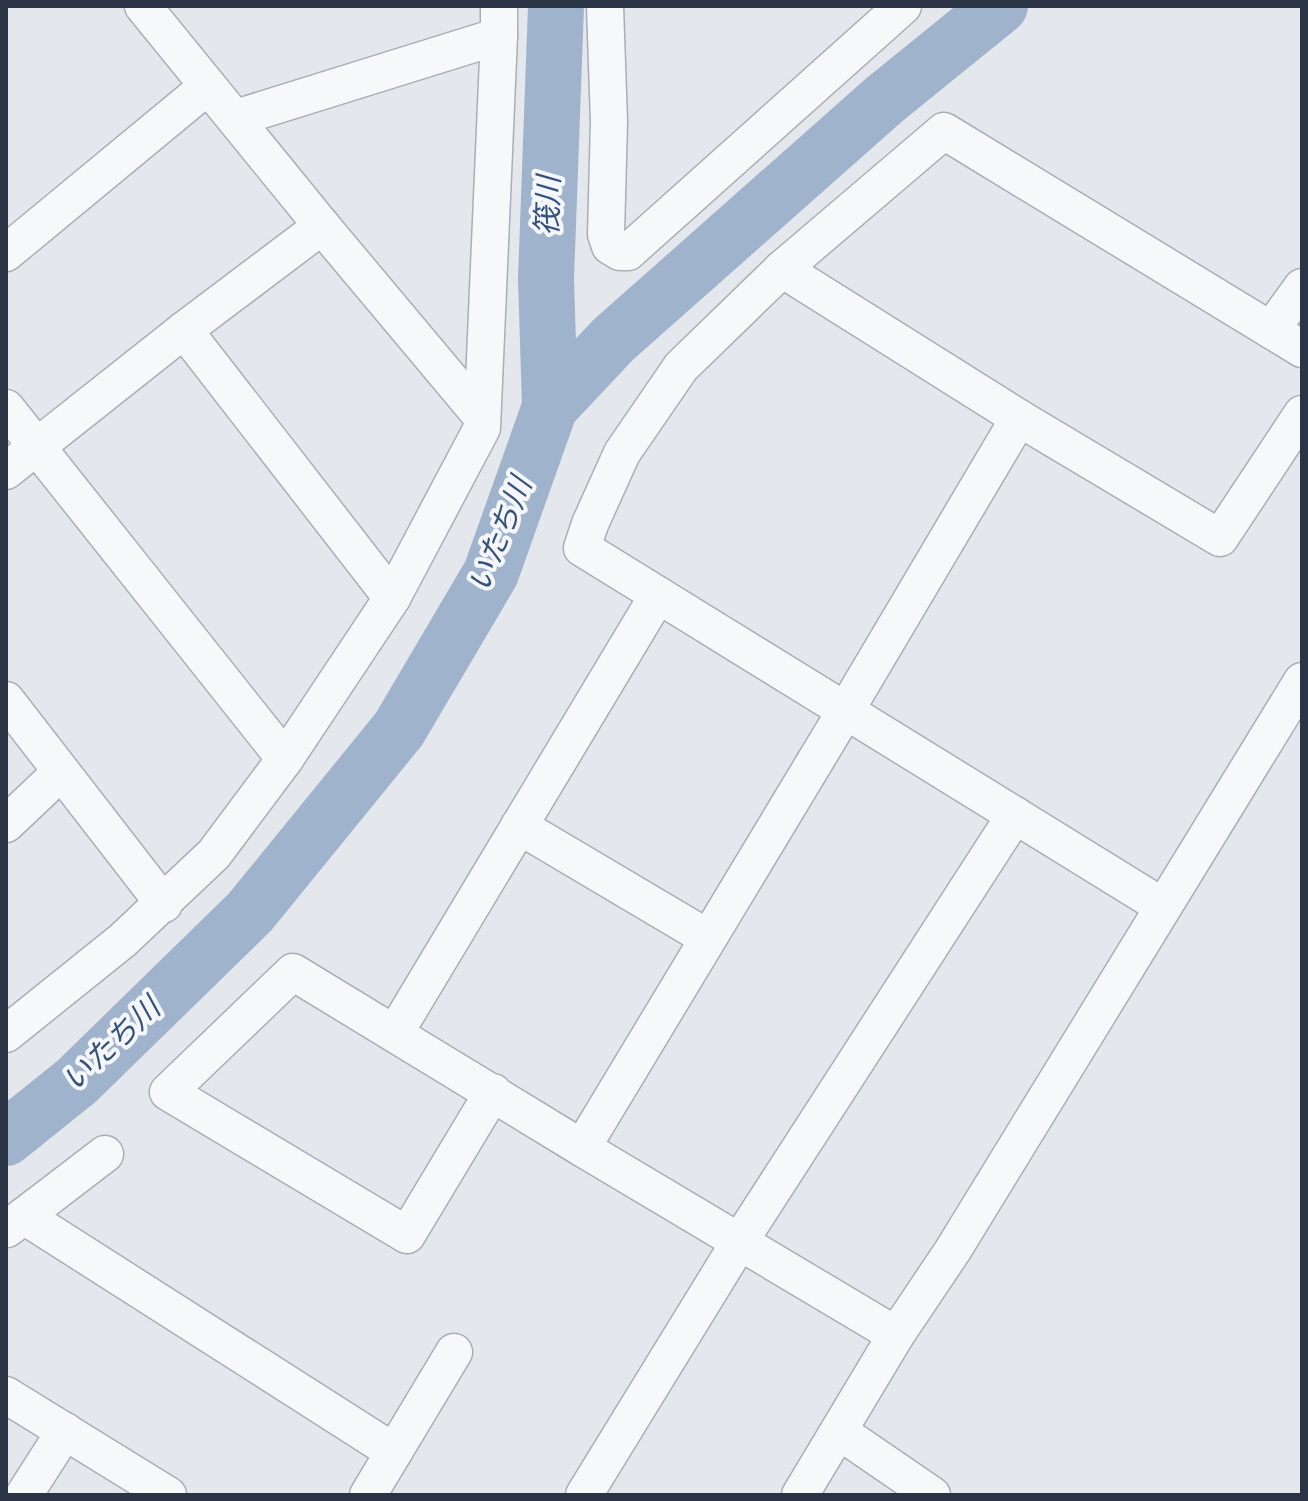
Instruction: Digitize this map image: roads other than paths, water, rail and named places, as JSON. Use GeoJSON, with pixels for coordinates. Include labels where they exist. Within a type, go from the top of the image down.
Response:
{"type":"FeatureCollection","features":[{"type":"Feature","properties":{"kind":"street"},"geometry":{"type":"LineString","coordinates":[[605,6],[609,122],[606,234],[610,246],[620,252],[628,252],[903,6]]}},
{"type":"Feature","properties":{"kind":"street"},"geometry":{"type":"LineString","coordinates":[[152,9],[208,86],[482,417]]}},
{"type":"Feature","properties":{"kind":"street"},"geometry":{"type":"LineString","coordinates":[[6,1034],[123,940],[214,854],[285,759],[392,598],[482,428],[499,21],[236,118]]}},
{"type":"Feature","properties":{"kind":"street"},"geometry":{"type":"LineString","coordinates":[[6,253],[208,86]]}},
{"type":"Feature","properties":{"kind":"street"},"geometry":{"type":"LineString","coordinates":[[1162,906],[582,548],[622,453],[681,367],[782,269],[944,131],[1302,349]]}},
{"type":"Feature","properties":{"kind":"street"},"geometry":{"type":"LineString","coordinates":[[6,471],[322,226]]}},
{"type":"Feature","properties":{"kind":"street"},"geometry":{"type":"LineString","coordinates":[[782,269],[1019,418],[1220,538],[1302,414]]}},
{"type":"Feature","properties":{"kind":"street"},"geometry":{"type":"LineString","coordinates":[[1271,330],[1302,287]]}},
{"type":"Feature","properties":{"kind":"street"},"geometry":{"type":"LineString","coordinates":[[184,330],[392,598]]}},
{"type":"Feature","properties":{"kind":"street"},"geometry":{"type":"LineString","coordinates":[[6,408],[285,759]]}},
{"type":"Feature","properties":{"kind":"street"},"geometry":{"type":"LineString","coordinates":[[582,1148],[1019,418]]}},
{"type":"Feature","properties":{"kind":"street"},"geometry":{"type":"LineString","coordinates":[[395,1033],[658,595]]}},
{"type":"Feature","properties":{"kind":"street"},"geometry":{"type":"LineString","coordinates":[[800,1495],[1302,681]]}},
{"type":"Feature","properties":{"kind":"street"},"geometry":{"type":"LineString","coordinates":[[6,700],[164,904]]}},
{"type":"Feature","properties":{"kind":"street"},"geometry":{"type":"LineString","coordinates":[[6,824],[61,772]]}},
{"type":"Feature","properties":{"kind":"street"},"geometry":{"type":"LineString","coordinates":[[584,1495],[740,1241],[1015,815]]}},
{"type":"Feature","properties":{"kind":"street"},"geometry":{"type":"LineString","coordinates":[[519,826],[708,938]]}},
{"type":"Feature","properties":{"kind":"street"},"geometry":{"type":"LineString","coordinates":[[493,1092],[407,1235],[168,1092],[293,972],[493,1092],[582,1148],[896,1335]]}},
{"type":"Feature","properties":{"kind":"street"},"geometry":{"type":"LineString","coordinates":[[105,1154],[15,1223],[394,1452]]}},
{"type":"Feature","properties":{"kind":"street"},"geometry":{"type":"LineString","coordinates":[[368,1495],[454,1352]]}},
{"type":"Feature","properties":{"kind":"street"},"geometry":{"type":"LineString","coordinates":[[6,1395],[168,1495]]}},
{"type":"Feature","properties":{"kind":"street"},"geometry":{"type":"LineString","coordinates":[[24,1495],[65,1431]]}},
{"type":"Feature","properties":{"kind":"street"},"geometry":{"type":"LineString","coordinates":[[840,1432],[932,1495]]}},
{"type":"Feature","properties":{"kind":"waterway","name":"筏川"},"geometry":{"type":"LineString","coordinates":[[550,407],[546,279],[556,6]]}},
{"type":"Feature","properties":{"kind":"waterway","name":"いたち川"},"geometry":{"type":"LineString","coordinates":[[6,1138],[77,1081],[250,912],[399,729],[491,573],[550,407],[613,340],[884,100],[1000,6]]}}]}
